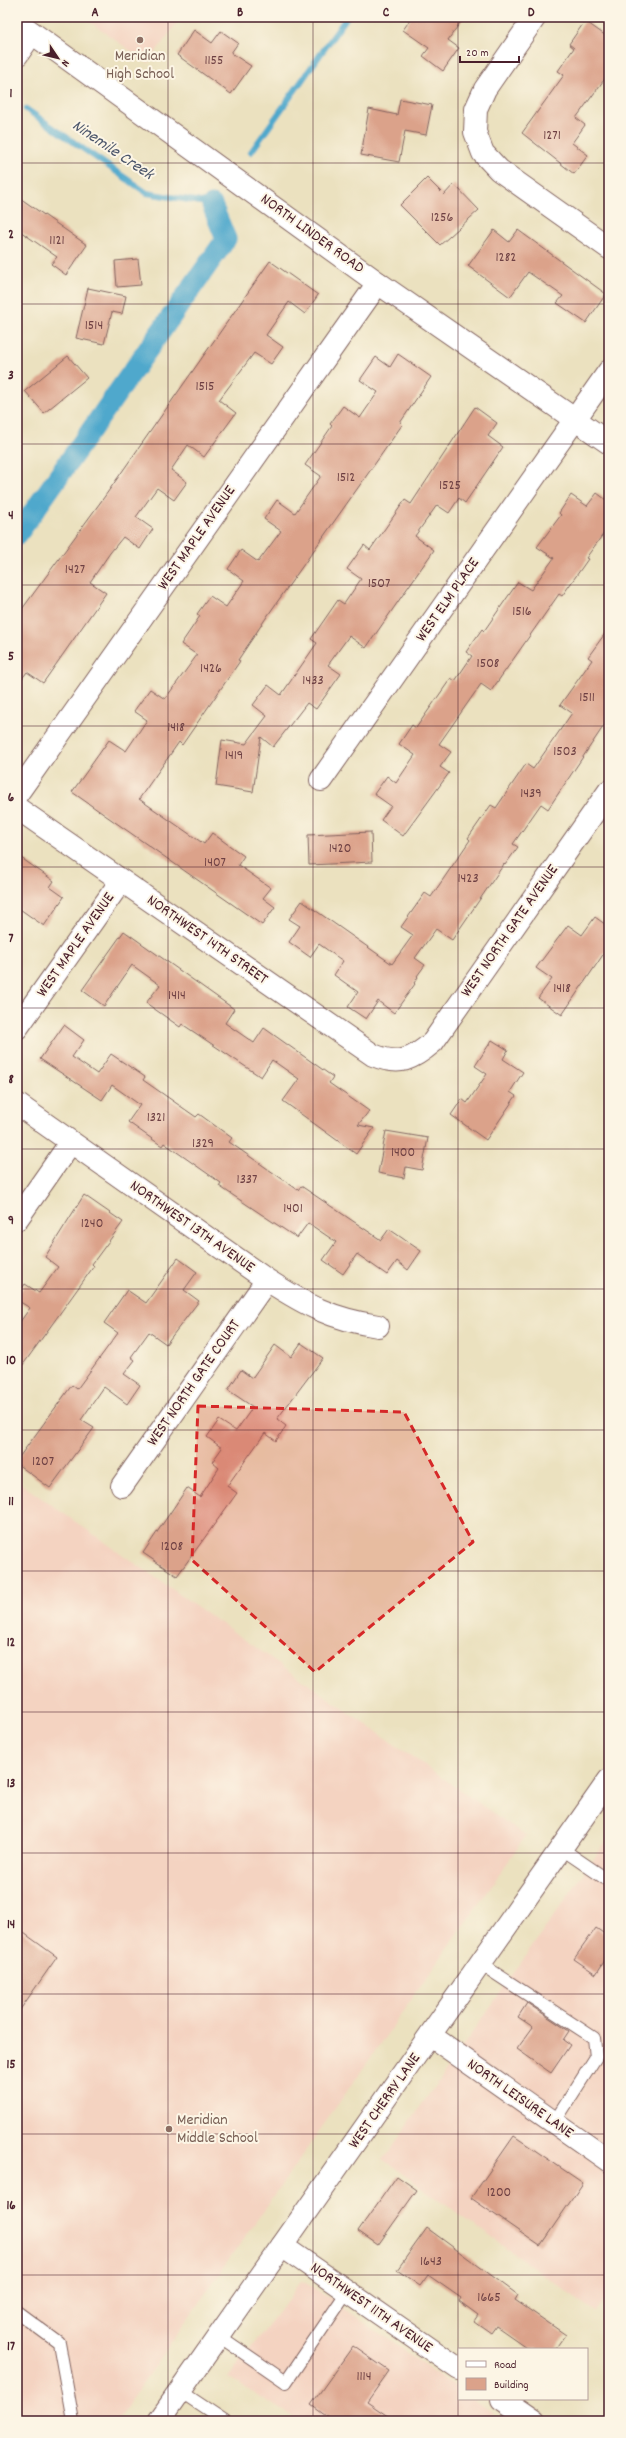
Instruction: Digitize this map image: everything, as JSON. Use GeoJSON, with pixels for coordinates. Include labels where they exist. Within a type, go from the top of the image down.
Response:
{"type":"FeatureCollection","features":[{"type":"Feature","properties":{"kind":"street"},"geometry":{"type":"LineString","coordinates":[[536,17],[485,89],[476,109],[475,132],[483,153],[499,170],[609,248]]}},
{"type":"Feature","properties":{"kind":"street"},"geometry":{"type":"LineString","coordinates":[[17,55],[24,27]]}},
{"type":"Feature","properties":{"kind":"street","name":"NORTH LINDER ROAD"},"geometry":{"type":"LineString","coordinates":[[24,27],[378,282],[609,444]]}},
{"type":"Feature","properties":{"kind":"street","name":"WEST MAPLE AVENUE"},"geometry":{"type":"LineString","coordinates":[[17,794],[378,282]]}},
{"type":"Feature","properties":{"kind":"street","name":"WEST ELM PLACE"},"geometry":{"type":"LineString","coordinates":[[321,780],[609,372]]}},
{"type":"Feature","properties":{"kind":"street","name":"WEST NORTH GATE AVENUE"},"geometry":{"type":"LineString","coordinates":[[402,1061],[418,1054],[433,1042],[609,791]]}},
{"type":"Feature","properties":{"kind":"street","name":"NORTHWEST 14TH STREET"},"geometry":{"type":"LineString","coordinates":[[17,808],[373,1055],[387,1061],[402,1061]]}},
{"type":"Feature","properties":{"kind":"street","name":"WEST MAPLE AVENUE"},"geometry":{"type":"LineString","coordinates":[[17,1028],[121,881]]}},
{"type":"Feature","properties":{"kind":"street","name":"NORTHWEST 13TH AVENUE"},"geometry":{"type":"LineString","coordinates":[[17,1104],[267,1280],[308,1306],[348,1322],[378,1326]]}},
{"type":"Feature","properties":{"kind":"street"},"geometry":{"type":"LineString","coordinates":[[17,1219],[71,1142]]}},
{"type":"Feature","properties":{"kind":"street","name":"WEST NORTH GATE COURT"},"geometry":{"type":"LineString","coordinates":[[122,1486],[267,1280]]}},
{"type":"Feature","properties":{"kind":"street","name":"WEST CHERRY LANE"},"geometry":{"type":"LineString","coordinates":[[160,2421],[609,1780]]}},
{"type":"Feature","properties":{"kind":"street","name":"NORTH LEISURE LANE"},"geometry":{"type":"LineString","coordinates":[[431,2036],[609,2161]]}},
{"type":"Feature","properties":{"kind":"street","name":"NORTHWEST 11TH AVENUE"},"geometry":{"type":"LineString","coordinates":[[282,2246],[458,2368]]}},
{"type":"Feature","properties":{"kind":"street"},"geometry":{"type":"LineString","coordinates":[[503,2400],[534,2421]]}},
{"type":"Feature","properties":{"kind":"lane"},"geometry":{"type":"LineString","coordinates":[[562,1848],[609,1881]]}},
{"type":"Feature","properties":{"kind":"lane"},"geometry":{"type":"LineString","coordinates":[[481,1964],[594,2038],[596,2057],[554,2123]]}},
{"type":"Feature","properties":{"kind":"lane"},"geometry":{"type":"LineString","coordinates":[[219,2336],[286,2382],[347,2292]]}},
{"type":"Feature","properties":{"kind":"lane"},"geometry":{"type":"LineString","coordinates":[[17,2312],[59,2343],[73,2421]]}},
{"type":"Feature","properties":{"kind":"lane"},"geometry":{"type":"LineString","coordinates":[[180,2391],[226,2421]]}},
{"type":"Feature","properties":{"kind":"highlighted area"},"geometry":{"type":"Polygon","coordinates":[[[198,1406],[404,1412],[473,1542],[315,1672],[192,1560],[198,1406]]]}},
{"type":"Feature","properties":{"kind":"shaded area","name":"Meridian High School"},"geometry":{"type":"Polygon","coordinates":[[[83,17],[181,17],[148,63],[83,17]]]}},
{"type":"Feature","properties":{"kind":"shaded area","name":"Meridian Middle School"},"geometry":{"type":"Polygon","coordinates":[[[17,1481],[526,1836],[116,2421],[17,2421],[17,1481]]]}},
{"type":"Feature","properties":{"kind":"shaded area"},"geometry":{"type":"Polygon","coordinates":[[[609,1837],[609,2294],[596,2312],[383,2160],[609,1837]]]}},
{"type":"Feature","properties":{"kind":"shaded area"},"geometry":{"type":"Polygon","coordinates":[[[301,2282],[311,2285],[458,2388],[458,2400],[474,2400],[493,2413],[488,2421],[300,2421],[228,2378],[301,2282]]]}},
{"type":"Feature","properties":{"kind":"building"},"geometry":{"type":"Polygon","coordinates":[[[412,17],[464,17],[448,40],[459,48],[443,71],[423,56],[429,48],[403,30],[412,17]]]}},
{"type":"Feature","properties":{"kind":"building"},"geometry":{"type":"Polygon","coordinates":[[[585,21],[609,38],[609,73],[576,118],[585,125],[572,143],[588,155],[574,174],[522,133],[564,75],[558,71],[574,48],[569,44],[585,21]]]}},
{"type":"Feature","properties":{"kind":"building"},"geometry":{"type":"Polygon","coordinates":[[[194,30],[212,43],[221,31],[238,43],[231,53],[251,66],[231,94],[177,55],[194,30]]]}},
{"type":"Feature","properties":{"kind":"building"},"geometry":{"type":"Polygon","coordinates":[[[400,99],[432,105],[426,135],[405,131],[399,162],[361,155],[369,109],[397,115],[400,99]]]}},
{"type":"Feature","properties":{"kind":"building"},"geometry":{"type":"Polygon","coordinates":[[[427,178],[444,195],[454,184],[479,210],[440,245],[400,205],[427,178]]]}},
{"type":"Feature","properties":{"kind":"building"},"geometry":{"type":"Polygon","coordinates":[[[17,196],[87,245],[66,275],[51,264],[57,257],[17,229],[17,196]]]}},
{"type":"Feature","properties":{"kind":"building"},"geometry":{"type":"Polygon","coordinates":[[[494,230],[509,242],[518,230],[606,294],[586,323],[557,303],[563,296],[528,272],[510,297],[468,266],[494,230]]]}},
{"type":"Feature","properties":{"kind":"building"},"geometry":{"type":"Polygon","coordinates":[[[138,259],[141,285],[117,287],[115,261],[138,259]]]}},
{"type":"Feature","properties":{"kind":"building"},"geometry":{"type":"Polygon","coordinates":[[[270,261],[318,295],[305,314],[289,302],[266,335],[283,347],[271,364],[254,353],[219,400],[236,413],[204,457],[188,445],[171,470],[187,482],[174,500],[157,488],[136,517],[153,529],[140,549],[123,537],[110,553],[90,582],[106,593],[43,683],[27,672],[17,685],[17,616],[105,496],[270,261]]]}},
{"type":"Feature","properties":{"kind":"building"},"geometry":{"type":"Polygon","coordinates":[[[88,288],[126,296],[122,314],[112,312],[104,344],[76,338],[88,288]]]}},
{"type":"Feature","properties":{"kind":"building"},"geometry":{"type":"Polygon","coordinates":[[[398,354],[431,377],[400,423],[402,425],[268,615],[238,660],[240,661],[182,745],[179,742],[139,799],[204,844],[212,833],[244,856],[238,865],[271,888],[263,898],[275,907],[262,925],[72,792],[109,740],[126,751],[147,720],[134,711],[150,689],[165,699],[197,655],[181,644],[200,616],[197,614],[210,596],[226,607],[244,581],[228,569],[241,550],[258,562],[281,531],[264,519],[277,500],[295,513],[321,476],[305,465],[332,426],[330,424],[343,406],[360,418],[378,392],[360,380],[376,357],[390,367],[398,354]]]}},
{"type":"Feature","properties":{"kind":"building"},"geometry":{"type":"Polygon","coordinates":[[[68,356],[87,378],[44,413],[25,391],[68,356]]]}},
{"type":"Feature","properties":{"kind":"building"},"geometry":{"type":"Polygon","coordinates":[[[475,407],[497,423],[488,436],[503,447],[465,503],[459,498],[449,513],[437,505],[415,536],[434,550],[366,648],[349,636],[328,665],[341,674],[316,709],[307,703],[273,747],[261,737],[253,792],[216,786],[222,740],[246,744],[267,716],[253,705],[268,685],[281,695],[317,643],[311,639],[338,600],[344,604],[361,579],[347,569],[364,545],[370,550],[405,500],[411,504],[475,407]]]}},
{"type":"Feature","properties":{"kind":"building"},"geometry":{"type":"Polygon","coordinates":[[[597,493],[609,502],[609,526],[586,558],[588,559],[562,596],[559,594],[491,691],[481,684],[439,744],[451,752],[440,767],[449,773],[403,836],[381,820],[391,806],[374,794],[387,776],[396,783],[415,755],[399,744],[412,725],[416,728],[451,678],[455,681],[472,656],[466,652],[482,629],[484,631],[518,582],[531,590],[554,558],[537,547],[561,515],[559,513],[571,495],[587,506],[597,493]]]}},
{"type":"Feature","properties":{"kind":"building"},"geometry":{"type":"Polygon","coordinates":[[[609,628],[609,718],[548,809],[541,804],[513,844],[518,847],[505,865],[504,864],[452,940],[436,929],[415,958],[425,965],[417,976],[418,977],[414,983],[415,984],[394,1013],[378,1001],[366,1019],[348,1007],[358,992],[334,975],[343,961],[319,944],[310,957],[289,942],[300,926],[289,919],[302,901],[392,964],[413,935],[401,927],[425,893],[431,897],[470,840],[468,838],[491,805],[496,808],[526,764],[533,769],[572,713],[560,705],[592,660],[588,657],[609,628]]]}},
{"type":"Feature","properties":{"kind":"building"},"geometry":{"type":"Polygon","coordinates":[[[371,832],[372,862],[309,865],[308,835],[371,832]]]}},
{"type":"Feature","properties":{"kind":"building"},"geometry":{"type":"Polygon","coordinates":[[[17,855],[54,881],[50,887],[64,897],[44,926],[17,907],[17,855]]]}},
{"type":"Feature","properties":{"kind":"building"},"geometry":{"type":"Polygon","coordinates":[[[595,917],[609,927],[609,946],[562,1015],[538,998],[552,979],[536,968],[568,925],[582,935],[595,917]]]}},
{"type":"Feature","properties":{"kind":"building"},"geometry":{"type":"Polygon","coordinates":[[[124,931],[234,1009],[225,1023],[254,1043],[264,1028],[333,1077],[329,1083],[369,1111],[358,1125],[374,1128],[356,1154],[283,1101],[299,1079],[272,1060],[261,1077],[182,1024],[180,1027],[146,1003],[160,985],[132,965],[104,1006],[82,990],[124,931]]]}},
{"type":"Feature","properties":{"kind":"building"},"geometry":{"type":"Polygon","coordinates":[[[64,1025],[84,1040],[72,1057],[97,1074],[111,1054],[145,1077],[143,1080],[196,1117],[199,1114],[232,1138],[229,1142],[298,1190],[301,1186],[381,1240],[389,1229],[421,1251],[408,1270],[397,1261],[387,1275],[357,1254],[343,1274],[323,1260],[336,1242],[308,1223],[297,1238],[219,1186],[221,1183],[164,1143],[162,1146],[128,1122],[140,1105],[112,1085],[102,1100],[40,1059],[64,1025]]]}},
{"type":"Feature","properties":{"kind":"building"},"geometry":{"type":"Polygon","coordinates":[[[492,1040],[508,1050],[503,1059],[523,1072],[510,1092],[516,1096],[486,1140],[451,1115],[462,1099],[467,1103],[487,1074],[475,1066],[492,1040]]]}},
{"type":"Feature","properties":{"kind":"building"},"geometry":{"type":"Polygon","coordinates":[[[386,1131],[428,1138],[422,1170],[406,1167],[404,1178],[378,1173],[386,1131]]]}},
{"type":"Feature","properties":{"kind":"building"},"geometry":{"type":"Polygon","coordinates":[[[84,1195],[123,1222],[92,1264],[94,1266],[17,1373],[17,1326],[30,1308],[17,1300],[17,1296],[25,1284],[39,1293],[58,1267],[45,1257],[84,1195]]]}},
{"type":"Feature","properties":{"kind":"building"},"geometry":{"type":"Polygon","coordinates":[[[178,1258],[197,1272],[184,1290],[199,1301],[166,1344],[149,1332],[131,1357],[135,1360],[124,1374],[140,1385],[127,1404],[104,1387],[81,1420],[94,1428],[50,1488],[17,1464],[17,1460],[72,1385],[77,1389],[118,1333],[104,1323],[127,1290],[146,1303],[178,1258]]]}},
{"type":"Feature","properties":{"kind":"building"},"geometry":{"type":"Polygon","coordinates":[[[301,1343],[323,1358],[277,1419],[286,1426],[276,1441],[265,1433],[227,1486],[237,1493],[177,1576],[143,1553],[187,1488],[200,1497],[219,1468],[212,1462],[222,1448],[207,1437],[219,1420],[236,1431],[253,1407],[228,1390],[241,1370],[252,1378],[275,1345],[291,1357],[301,1343]]]}},
{"type":"Feature","properties":{"kind":"building"},"geometry":{"type":"Polygon","coordinates":[[[17,1928],[57,1957],[17,2014],[17,1928]]]}},
{"type":"Feature","properties":{"kind":"building"},"geometry":{"type":"Polygon","coordinates":[[[596,1928],[609,1937],[609,1954],[596,1974],[574,1959],[596,1928]]]}},
{"type":"Feature","properties":{"kind":"building"},"geometry":{"type":"Polygon","coordinates":[[[527,2003],[569,2031],[563,2040],[570,2045],[551,2073],[517,2049],[533,2027],[518,2017],[527,2003]]]}},
{"type":"Feature","properties":{"kind":"building"},"geometry":{"type":"Polygon","coordinates":[[[514,2136],[583,2183],[540,2246],[471,2198],[514,2136]]]}},
{"type":"Feature","properties":{"kind":"building"},"geometry":{"type":"Polygon","coordinates":[[[397,2176],[417,2190],[378,2245],[358,2231],[397,2176]]]}},
{"type":"Feature","properties":{"kind":"building"},"geometry":{"type":"Polygon","coordinates":[[[427,2228],[518,2295],[515,2300],[566,2335],[557,2348],[528,2348],[496,2326],[491,2333],[474,2321],[478,2315],[459,2301],[461,2298],[428,2275],[420,2286],[397,2270],[427,2228]]]}},
{"type":"Feature","properties":{"kind":"building"},"geometry":{"type":"Polygon","coordinates":[[[353,2346],[389,2371],[367,2402],[395,2421],[333,2421],[311,2405],[353,2346]]]}},
{"type":"Feature","properties":{"kind":"waterway","name":"Ninemile Creek"},"geometry":{"type":"LineString","coordinates":[[251,152],[347,17]]}},
{"type":"Feature","properties":{"kind":"waterway","name":"Ninemile Creek"},"geometry":{"type":"LineString","coordinates":[[26,109],[147,193],[213,204]]}},
{"type":"Feature","properties":{"kind":"waterway"},"geometry":{"type":"LineString","coordinates":[[17,535],[226,239],[212,205]]}},
{"type":"Feature","properties":{"kind":"place","name":"Meridian High School"},"geometry":{"type":"Point","coordinates":[140,40]}},
{"type":"Feature","properties":{"kind":"place","name":"Meridian Middle School"},"geometry":{"type":"Point","coordinates":[169,2129]}}]}
